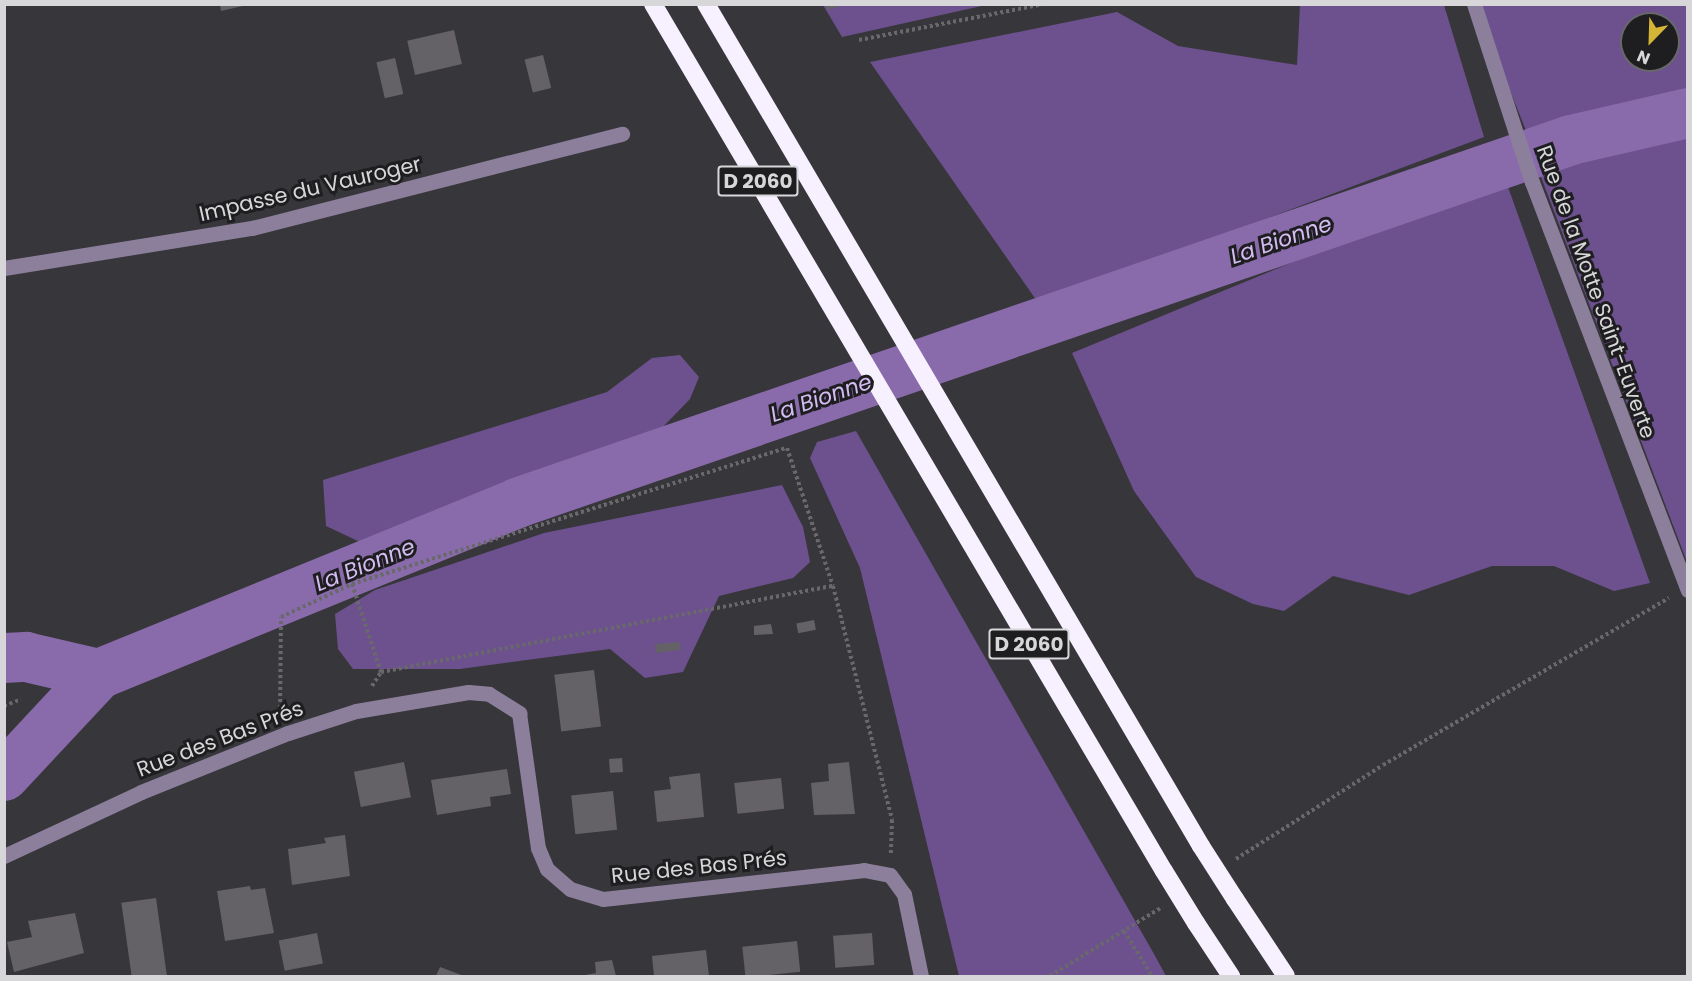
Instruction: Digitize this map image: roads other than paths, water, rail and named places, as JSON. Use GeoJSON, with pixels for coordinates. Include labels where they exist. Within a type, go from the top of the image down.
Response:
{"type":"FeatureCollection","features":[{"type":"Feature","properties":{"kind":"highway","name":"D 2060"},"geometry":{"type":"LineString","coordinates":[[653,4],[894,418],[1164,871],[1231,976]]}},
{"type":"Feature","properties":{"kind":"highway","name":"D 2060"},"geometry":{"type":"LineString","coordinates":[[706,4],[1201,846],[1286,976]]}},
{"type":"Feature","properties":{"kind":"street","name":"Rue de la Motte Saint-Euverte"},"geometry":{"type":"LineString","coordinates":[[1474,4],[1532,182],[1687,589]]}},
{"type":"Feature","properties":{"kind":"street","name":"Impasse du Vauroger"},"geometry":{"type":"LineString","coordinates":[[4,268],[252,228],[622,134]]}},
{"type":"Feature","properties":{"kind":"street","name":"Rue des Bas Prés"},"geometry":{"type":"LineString","coordinates":[[4,856],[141,792],[279,736],[356,711],[468,692],[505,701],[519,713],[538,848],[547,868],[570,889],[603,898],[864,870],[890,876],[904,894],[921,976]]}},
{"type":"Feature","properties":{"kind":"waterway","name":"La Bionne"},"geometry":{"type":"LineString","coordinates":[[4,776],[99,674],[517,503],[1571,140],[1688,113]]}},
{"type":"Feature","properties":{"kind":"waterway"},"geometry":{"type":"LineString","coordinates":[[4,658],[26,657],[99,674]]}}]}
